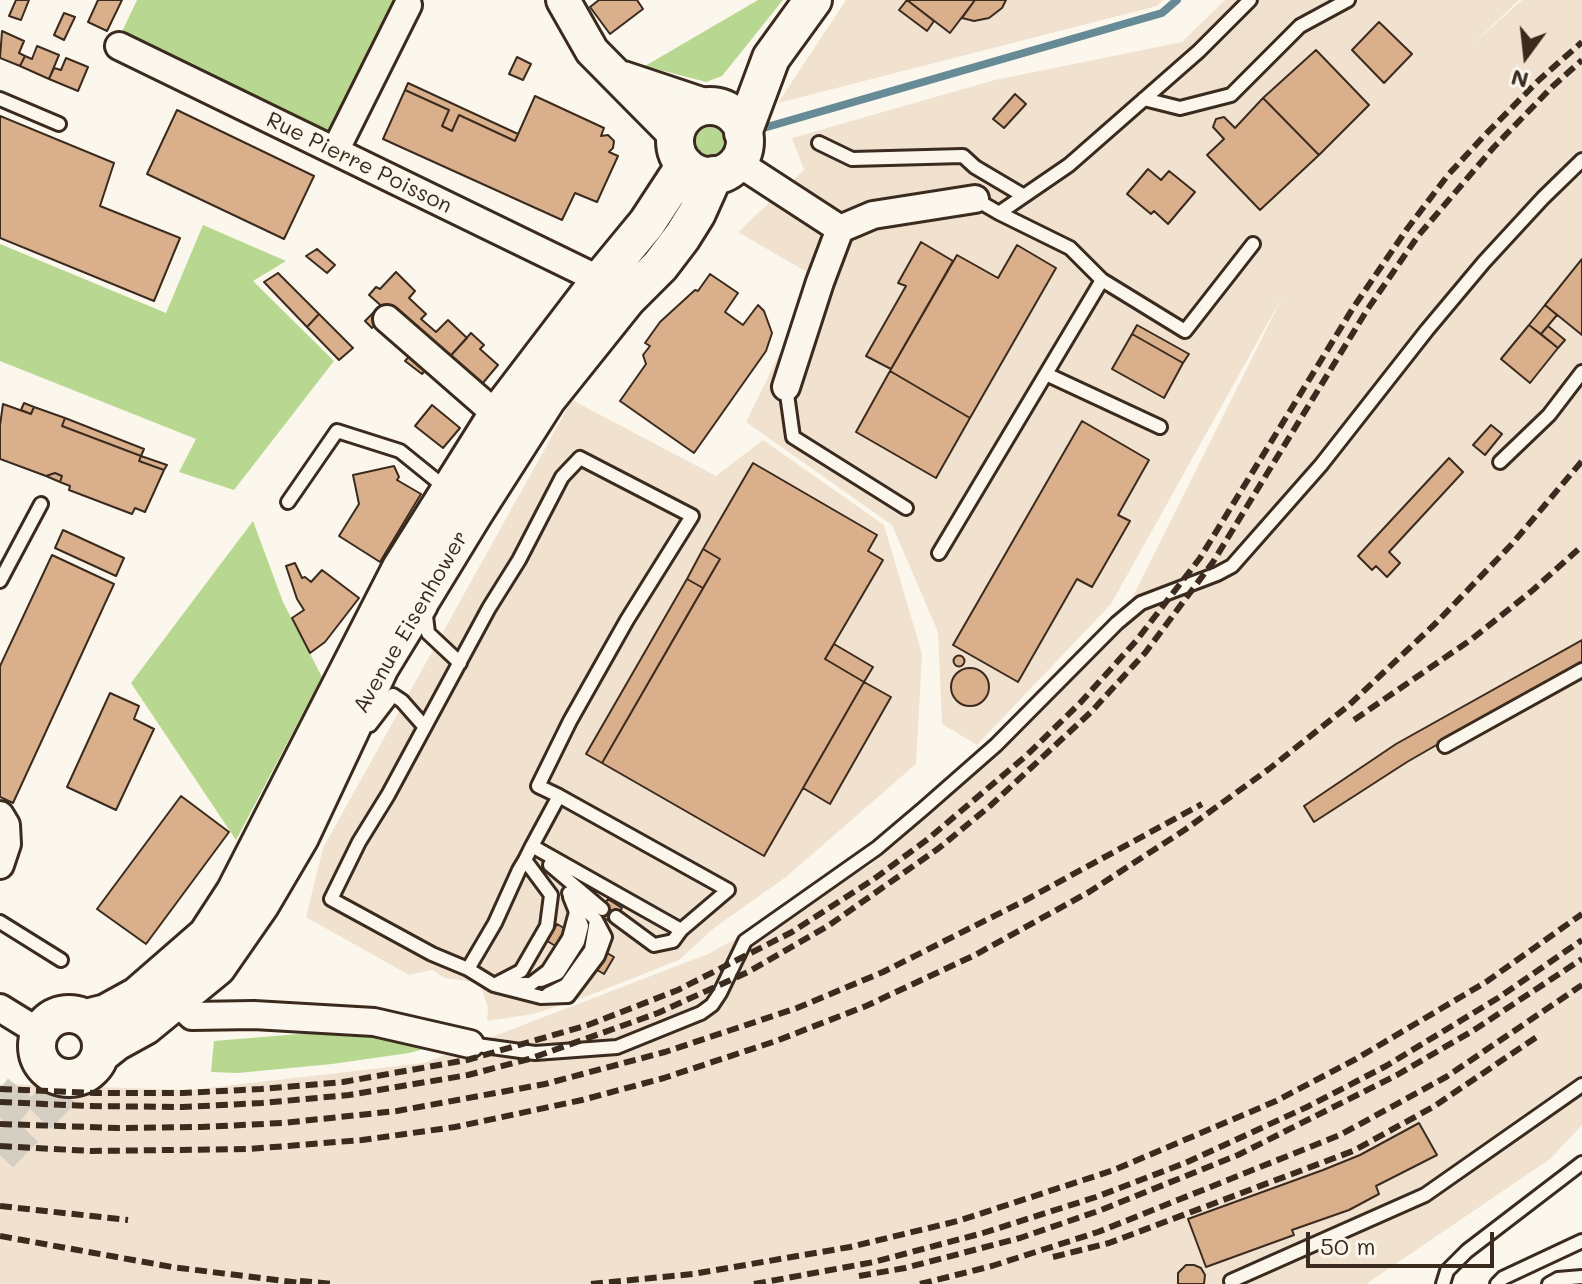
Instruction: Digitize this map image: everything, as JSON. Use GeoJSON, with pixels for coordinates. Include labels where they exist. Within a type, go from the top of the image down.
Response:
{"type":"FeatureCollection","features":[{"type":"Feature","properties":{"kind":"main road","name":"Avenue Eisenhower"},"geometry":{"type":"LineString","coordinates":[[101,1054],[145,1026],[217,967],[260,905],[386,681],[497,415],[600,280],[647,223],[711,154],[771,58],[813,0]]}},
{"type":"Feature","properties":{"kind":"main road","name":"Avenue Eisenhower"},"geometry":{"type":"LineString","coordinates":[[711,154],[683,118],[690,112],[713,107],[771,58]]}},
{"type":"Feature","properties":{"kind":"main road"},"geometry":{"type":"LineString","coordinates":[[711,154],[734,116],[713,107]]}},
{"type":"Feature","properties":{"kind":"main road","name":"Avenue Eisenhower"},"geometry":{"type":"LineString","coordinates":[[86,1018],[106,1013],[137,996],[207,935],[235,892],[401,568],[462,502],[627,299],[660,266],[682,237],[697,213],[711,154]]}},
{"type":"Feature","properties":{"kind":"main road"},"geometry":{"type":"LineString","coordinates":[[73,1013],[86,1018],[96,1028],[101,1041],[101,1054],[96,1065],[75,1078],[62,1078],[51,1073],[42,1064],[36,1042],[39,1032],[48,1021],[60,1014],[73,1013]]}},
{"type":"Feature","properties":{"kind":"street"},"geometry":{"type":"LineString","coordinates":[[563,0],[592,51],[618,77],[711,154],[757,177],[840,229]]}},
{"type":"Feature","properties":{"kind":"street"},"geometry":{"type":"LineString","coordinates":[[335,151],[408,5]]}},
{"type":"Feature","properties":{"kind":"street","name":"Rue Pierre Poisson"},"geometry":{"type":"LineString","coordinates":[[119,46],[600,280]]}},
{"type":"Feature","properties":{"kind":"street"},"geometry":{"type":"LineString","coordinates":[[618,77],[713,107]]}},
{"type":"Feature","properties":{"kind":"street"},"geometry":{"type":"LineString","coordinates":[[786,387],[840,229],[873,215],[975,199]]}},
{"type":"Feature","properties":{"kind":"street"},"geometry":{"type":"LineString","coordinates":[[387,319],[497,415]]}},
{"type":"Feature","properties":{"kind":"street"},"geometry":{"type":"LineString","coordinates":[[0,815],[6,825],[7,844],[0,865]]}},
{"type":"Feature","properties":{"kind":"street"},"geometry":{"type":"LineString","coordinates":[[176,1001],[192,1016],[254,1015],[374,1022],[470,1044]]}},
{"type":"Feature","properties":{"kind":"street"},"geometry":{"type":"LineString","coordinates":[[0,1008],[39,1032]]}},
{"type":"Feature","properties":{"kind":"lane"},"geometry":{"type":"LineString","coordinates":[[999,213],[1069,165],[1199,51],[1250,0]]}},
{"type":"Feature","properties":{"kind":"lane"},"geometry":{"type":"LineString","coordinates":[[1144,99],[1180,108],[1231,95],[1300,26],[1348,0]]}},
{"type":"Feature","properties":{"kind":"lane"},"geometry":{"type":"LineString","coordinates":[[0,99],[59,124]]}},
{"type":"Feature","properties":{"kind":"lane"},"geometry":{"type":"LineString","coordinates":[[819,143],[852,159],[963,156],[975,167],[1024,196]]}},
{"type":"Feature","properties":{"kind":"lane"},"geometry":{"type":"LineString","coordinates":[[470,1044],[535,1053],[617,1047],[701,1013],[712,1005],[745,941],[762,926],[877,848],[923,809],[996,745],[1117,623],[1141,603],[1232,566],[1321,465],[1484,262],[1582,160]]}},
{"type":"Feature","properties":{"kind":"lane"},"geometry":{"type":"LineString","coordinates":[[975,199],[1070,248],[1102,280],[1185,331],[1253,244]]}},
{"type":"Feature","properties":{"kind":"lane"},"geometry":{"type":"LineString","coordinates":[[939,553],[1102,280]]}},
{"type":"Feature","properties":{"kind":"lane"},"geometry":{"type":"LineString","coordinates":[[1500,462],[1549,415],[1582,372]]}},
{"type":"Feature","properties":{"kind":"lane"},"geometry":{"type":"LineString","coordinates":[[1046,374],[1160,427]]}},
{"type":"Feature","properties":{"kind":"lane"},"geometry":{"type":"LineString","coordinates":[[786,387],[793,437],[906,508]]}},
{"type":"Feature","properties":{"kind":"lane"},"geometry":{"type":"LineString","coordinates":[[288,502],[337,431],[400,451],[462,502],[472,535],[426,616],[428,633],[460,663]]}},
{"type":"Feature","properties":{"kind":"lane"},"geometry":{"type":"LineString","coordinates":[[599,914],[591,950],[566,985],[541,997],[494,985],[331,899],[359,842],[388,795],[489,608],[519,560],[562,477],[580,458],[692,516],[627,620],[570,721],[538,786],[728,890],[681,930],[673,941],[654,945],[616,917]]}},
{"type":"Feature","properties":{"kind":"lane"},"geometry":{"type":"LineString","coordinates":[[0,581],[41,504]]}},
{"type":"Feature","properties":{"kind":"lane"},"geometry":{"type":"LineString","coordinates":[[401,568],[394,603],[378,641],[386,681],[424,726]]}},
{"type":"Feature","properties":{"kind":"lane"},"geometry":{"type":"LineString","coordinates":[[1445,746],[1582,670]]}},
{"type":"Feature","properties":{"kind":"lane"},"geometry":{"type":"LineString","coordinates":[[468,969],[495,923],[559,796]]}},
{"type":"Feature","properties":{"kind":"lane"},"geometry":{"type":"LineString","coordinates":[[532,846],[681,930]]}},
{"type":"Feature","properties":{"kind":"lane"},"geometry":{"type":"LineString","coordinates":[[494,985],[521,971],[540,953],[556,925],[557,905],[525,860]]}},
{"type":"Feature","properties":{"kind":"lane"},"geometry":{"type":"LineString","coordinates":[[550,865],[599,914]]}},
{"type":"Feature","properties":{"kind":"lane"},"geometry":{"type":"LineString","coordinates":[[494,985],[531,984],[548,971],[569,938],[576,912],[569,893],[599,914]]}},
{"type":"Feature","properties":{"kind":"lane"},"geometry":{"type":"LineString","coordinates":[[0,922],[61,960]]}},
{"type":"Feature","properties":{"kind":"lane"},"geometry":{"type":"LineString","coordinates":[[1231,1281],[1425,1195],[1582,1085]]}},
{"type":"Feature","properties":{"kind":"lane"},"geometry":{"type":"LineString","coordinates":[[1443,1284],[1447,1271],[1467,1251],[1582,1163]]}},
{"type":"Feature","properties":{"kind":"lane"},"geometry":{"type":"LineString","coordinates":[[1497,1284],[1503,1278],[1582,1241]]}},
{"type":"Feature","properties":{"kind":"lane"},"geometry":{"type":"LineString","coordinates":[[1549,1284],[1558,1279],[1582,1277]]}},
{"type":"Feature","properties":{"kind":"shaded area"},"geometry":{"type":"Polygon","coordinates":[[[846,0],[1163,0],[1157,6],[778,103],[846,0]]]}},
{"type":"Feature","properties":{"kind":"shaded area"},"geometry":{"type":"Polygon","coordinates":[[[1225,0],[1519,0],[1470,47],[1522,0],[1582,0],[1582,1125],[1550,1159],[1366,1284],[0,1284],[0,1084],[191,1090],[424,1063],[708,954],[871,865],[1125,612],[1284,294],[1111,604],[977,745],[942,724],[938,632],[892,525],[746,422],[799,314],[812,275],[738,232],[804,170],[792,138],[995,80],[1182,42],[1225,0]]]}},
{"type":"Feature","properties":{"kind":"shaded area"},"geometry":{"type":"Polygon","coordinates":[[[572,400],[716,476],[763,440],[884,525],[922,654],[916,764],[786,877],[714,928],[679,960],[533,1014],[487,1021],[488,1008],[480,983],[445,978],[432,970],[409,975],[306,917],[323,848],[572,400]]]}},
{"type":"Feature","properties":{"kind":"green space"},"geometry":{"type":"Polygon","coordinates":[[[137,0],[397,0],[331,137],[118,40],[137,0]]]}},
{"type":"Feature","properties":{"kind":"green space"},"geometry":{"type":"Polygon","coordinates":[[[758,0],[783,0],[722,76],[706,82],[645,66],[758,0]]]}},
{"type":"Feature","properties":{"kind":"green space"},"geometry":{"type":"Polygon","coordinates":[[[710,127],[720,131],[724,141],[720,151],[710,155],[700,151],[696,141],[700,131],[710,127]]]}},
{"type":"Feature","properties":{"kind":"green space"},"geometry":{"type":"Polygon","coordinates":[[[203,225],[286,261],[253,281],[334,361],[234,490],[179,472],[196,439],[0,361],[0,244],[166,313],[203,225]]]}},
{"type":"Feature","properties":{"kind":"green space"},"geometry":{"type":"Polygon","coordinates":[[[253,521],[283,602],[322,677],[236,840],[131,683],[253,521]]]}},
{"type":"Feature","properties":{"kind":"green space"},"geometry":{"type":"Polygon","coordinates":[[[335,1031],[382,1033],[443,1044],[409,1053],[332,1064],[238,1073],[211,1072],[214,1041],[335,1031]]]}},
{"type":"Feature","properties":{"kind":"building"},"geometry":{"type":"Polygon","coordinates":[[[16,0],[29,0],[21,20],[9,16],[16,0]]]}},
{"type":"Feature","properties":{"kind":"building"},"geometry":{"type":"Polygon","coordinates":[[[98,0],[122,0],[107,31],[88,22],[98,0]]]}},
{"type":"Feature","properties":{"kind":"building"},"geometry":{"type":"Polygon","coordinates":[[[599,0],[637,0],[643,9],[610,34],[590,7],[599,0]]]}},
{"type":"Feature","properties":{"kind":"building"},"geometry":{"type":"Polygon","coordinates":[[[907,0],[975,0],[950,33],[907,0]]]}},
{"type":"Feature","properties":{"kind":"building"},"geometry":{"type":"Polygon","coordinates":[[[907,0],[934,21],[927,31],[899,10],[907,0]]]}},
{"type":"Feature","properties":{"kind":"building"},"geometry":{"type":"Polygon","coordinates":[[[975,0],[1006,0],[1002,8],[989,18],[974,21],[962,18],[975,0]]]}},
{"type":"Feature","properties":{"kind":"building"},"geometry":{"type":"Polygon","coordinates":[[[64,13],[75,17],[64,40],[54,35],[64,13]]]}},
{"type":"Feature","properties":{"kind":"building"},"geometry":{"type":"Polygon","coordinates":[[[1379,22],[1412,54],[1384,83],[1352,50],[1379,22]]]}},
{"type":"Feature","properties":{"kind":"building"},"geometry":{"type":"Polygon","coordinates":[[[2,31],[24,41],[19,53],[25,56],[20,66],[0,58],[2,31]]]}},
{"type":"Feature","properties":{"kind":"building"},"geometry":{"type":"Polygon","coordinates":[[[37,46],[59,55],[49,79],[20,66],[25,56],[32,59],[37,46]]]}},
{"type":"Feature","properties":{"kind":"building"},"geometry":{"type":"Polygon","coordinates":[[[1316,50],[1369,105],[1319,155],[1263,98],[1316,50]]]}},
{"type":"Feature","properties":{"kind":"building"},"geometry":{"type":"Polygon","coordinates":[[[517,57],[531,64],[523,80],[509,74],[517,57]]]}},
{"type":"Feature","properties":{"kind":"building"},"geometry":{"type":"Polygon","coordinates":[[[66,58],[88,67],[78,91],[49,79],[54,68],[61,70],[66,58]]]}},
{"type":"Feature","properties":{"kind":"building"},"geometry":{"type":"Polygon","coordinates":[[[408,83],[518,134],[515,141],[459,115],[452,131],[442,126],[449,110],[405,90],[408,83]]]}},
{"type":"Feature","properties":{"kind":"building"},"geometry":{"type":"Polygon","coordinates":[[[405,90],[449,110],[442,126],[452,131],[459,115],[515,141],[535,96],[604,128],[601,136],[608,135],[614,141],[609,152],[618,156],[597,202],[575,193],[562,220],[383,139],[405,90]]]}},
{"type":"Feature","properties":{"kind":"building"},"geometry":{"type":"Polygon","coordinates":[[[1015,94],[1026,104],[1004,128],[993,119],[1015,94]]]}},
{"type":"Feature","properties":{"kind":"building"},"geometry":{"type":"Polygon","coordinates":[[[1263,98],[1319,155],[1260,210],[1207,155],[1224,139],[1213,127],[1216,119],[1224,117],[1235,128],[1263,98]]]}},
{"type":"Feature","properties":{"kind":"building"},"geometry":{"type":"Polygon","coordinates":[[[177,110],[314,176],[284,239],[147,174],[177,110]]]}},
{"type":"Feature","properties":{"kind":"building"},"geometry":{"type":"Polygon","coordinates":[[[0,116],[114,163],[100,206],[180,238],[154,301],[0,238],[0,116]]]}},
{"type":"Feature","properties":{"kind":"building"},"geometry":{"type":"Polygon","coordinates":[[[1148,169],[1161,180],[1169,171],[1195,192],[1168,224],[1127,194],[1148,169]]]}},
{"type":"Feature","properties":{"kind":"building"},"geometry":{"type":"Polygon","coordinates":[[[921,242],[953,261],[891,369],[866,356],[906,286],[898,283],[921,242]]]}},
{"type":"Feature","properties":{"kind":"building"},"geometry":{"type":"Polygon","coordinates":[[[1017,245],[1056,268],[970,418],[890,371],[957,255],[998,278],[1017,245]]]}},
{"type":"Feature","properties":{"kind":"building"},"geometry":{"type":"Polygon","coordinates":[[[317,249],[335,265],[327,273],[306,256],[317,249]]]}},
{"type":"Feature","properties":{"kind":"building"},"geometry":{"type":"Polygon","coordinates":[[[1582,259],[1582,335],[1545,305],[1582,259]]]}},
{"type":"Feature","properties":{"kind":"building"},"geometry":{"type":"Polygon","coordinates":[[[396,272],[415,291],[409,298],[426,314],[421,319],[436,332],[448,320],[467,338],[445,362],[369,295],[376,287],[380,289],[396,272]]]}},
{"type":"Feature","properties":{"kind":"building"},"geometry":{"type":"Polygon","coordinates":[[[278,273],[319,314],[307,327],[264,282],[278,273]]]}},
{"type":"Feature","properties":{"kind":"building"},"geometry":{"type":"Polygon","coordinates":[[[710,274],[738,293],[725,312],[743,325],[758,305],[764,311],[772,333],[766,351],[694,453],[620,401],[646,364],[643,355],[650,346],[645,343],[660,322],[695,290],[698,291],[710,274]]]}},
{"type":"Feature","properties":{"kind":"building"},"geometry":{"type":"Polygon","coordinates":[[[1545,305],[1557,315],[1541,334],[1529,325],[1545,305]]]}},
{"type":"Feature","properties":{"kind":"building"},"geometry":{"type":"Polygon","coordinates":[[[373,313],[381,320],[372,328],[365,321],[373,313]]]}},
{"type":"Feature","properties":{"kind":"building"},"geometry":{"type":"Polygon","coordinates":[[[319,314],[353,348],[339,360],[307,327],[319,314]]]}},
{"type":"Feature","properties":{"kind":"building"},"geometry":{"type":"Polygon","coordinates":[[[1137,325],[1189,354],[1183,363],[1132,334],[1137,325]]]}},
{"type":"Feature","properties":{"kind":"building"},"geometry":{"type":"Polygon","coordinates":[[[1529,325],[1558,348],[1530,383],[1501,359],[1529,325]]]}},
{"type":"Feature","properties":{"kind":"building"},"geometry":{"type":"Polygon","coordinates":[[[1548,326],[1565,340],[1558,348],[1541,334],[1548,326]]]}},
{"type":"Feature","properties":{"kind":"building"},"geometry":{"type":"Polygon","coordinates":[[[471,333],[484,345],[480,349],[498,365],[477,390],[445,362],[471,333]]]}},
{"type":"Feature","properties":{"kind":"building"},"geometry":{"type":"Polygon","coordinates":[[[1132,334],[1183,363],[1164,398],[1112,369],[1132,334]]]}},
{"type":"Feature","properties":{"kind":"building"},"geometry":{"type":"Polygon","coordinates":[[[416,349],[431,363],[422,374],[405,361],[416,349]]]}},
{"type":"Feature","properties":{"kind":"building"},"geometry":{"type":"Polygon","coordinates":[[[890,371],[970,418],[936,478],[856,432],[890,371]]]}},
{"type":"Feature","properties":{"kind":"building"},"geometry":{"type":"Polygon","coordinates":[[[24,403],[34,407],[31,414],[21,410],[24,403]]]}},
{"type":"Feature","properties":{"kind":"building"},"geometry":{"type":"Polygon","coordinates":[[[3,404],[31,414],[34,407],[65,418],[62,426],[141,456],[139,461],[164,470],[145,512],[135,508],[132,514],[69,490],[70,486],[60,482],[62,476],[55,473],[46,476],[0,459],[3,404]]]}},
{"type":"Feature","properties":{"kind":"building"},"geometry":{"type":"Polygon","coordinates":[[[432,405],[460,428],[443,448],[415,426],[432,405]]]}},
{"type":"Feature","properties":{"kind":"building"},"geometry":{"type":"Polygon","coordinates":[[[65,418],[144,449],[141,456],[62,426],[65,418]]]}},
{"type":"Feature","properties":{"kind":"building"},"geometry":{"type":"Polygon","coordinates":[[[1082,421],[1149,460],[1118,515],[1130,521],[1092,587],[1077,579],[1018,682],[953,645],[1082,421]]]}},
{"type":"Feature","properties":{"kind":"building"},"geometry":{"type":"Polygon","coordinates":[[[1491,425],[1502,434],[1485,455],[1473,445],[1491,425]]]}},
{"type":"Feature","properties":{"kind":"building"},"geometry":{"type":"Polygon","coordinates":[[[141,456],[167,465],[164,470],[139,461],[141,456]]]}},
{"type":"Feature","properties":{"kind":"building"},"geometry":{"type":"Polygon","coordinates":[[[1449,458],[1463,472],[1389,552],[1400,563],[1387,577],[1376,566],[1372,570],[1358,556],[1449,458]]]}},
{"type":"Feature","properties":{"kind":"building"},"geometry":{"type":"Polygon","coordinates":[[[753,463],[877,535],[868,551],[883,560],[825,659],[864,682],[764,856],[602,763],[720,559],[703,549],[753,463]]]}},
{"type":"Feature","properties":{"kind":"building"},"geometry":{"type":"Polygon","coordinates":[[[394,466],[399,477],[397,480],[421,494],[380,562],[339,536],[359,504],[353,475],[394,466]]]}},
{"type":"Feature","properties":{"kind":"building"},"geometry":{"type":"Polygon","coordinates":[[[55,473],[62,476],[60,482],[46,476],[55,473]]]}},
{"type":"Feature","properties":{"kind":"building"},"geometry":{"type":"Polygon","coordinates":[[[63,530],[124,558],[116,576],[55,548],[63,530]]]}},
{"type":"Feature","properties":{"kind":"building"},"geometry":{"type":"Polygon","coordinates":[[[703,549],[720,559],[703,588],[687,579],[703,549]]]}},
{"type":"Feature","properties":{"kind":"building"},"geometry":{"type":"Polygon","coordinates":[[[52,555],[114,584],[13,803],[0,797],[0,666],[52,555]]]}},
{"type":"Feature","properties":{"kind":"building"},"geometry":{"type":"Polygon","coordinates":[[[295,563],[302,578],[311,582],[322,570],[359,598],[325,642],[310,653],[292,618],[304,610],[286,566],[295,563]]]}},
{"type":"Feature","properties":{"kind":"building"},"geometry":{"type":"Polygon","coordinates":[[[687,579],[703,588],[602,763],[586,754],[687,579]]]}},
{"type":"Feature","properties":{"kind":"building"},"geometry":{"type":"Polygon","coordinates":[[[1582,640],[1582,661],[1407,762],[1314,822],[1304,806],[1396,744],[1582,640]]]}},
{"type":"Feature","properties":{"kind":"building"},"geometry":{"type":"Polygon","coordinates":[[[834,644],[873,667],[864,682],[825,659],[834,644]]]}},
{"type":"Feature","properties":{"kind":"building"},"geometry":{"type":"Polygon","coordinates":[[[959,655],[965,661],[959,667],[953,661],[959,655]]]}},
{"type":"Feature","properties":{"kind":"building"},"geometry":{"type":"Polygon","coordinates":[[[970,668],[984,673],[989,687],[984,701],[970,706],[956,701],[951,687],[956,673],[970,668]]]}},
{"type":"Feature","properties":{"kind":"building"},"geometry":{"type":"Polygon","coordinates":[[[864,682],[891,697],[830,804],[803,788],[864,682]]]}},
{"type":"Feature","properties":{"kind":"building"},"geometry":{"type":"Polygon","coordinates":[[[110,693],[139,706],[134,719],[154,729],[116,810],[67,787],[110,693]]]}},
{"type":"Feature","properties":{"kind":"building"},"geometry":{"type":"Polygon","coordinates":[[[181,796],[229,832],[146,944],[97,909],[181,796]]]}},
{"type":"Feature","properties":{"kind":"building"},"geometry":{"type":"Polygon","coordinates":[[[608,899],[622,908],[612,923],[598,914],[608,899]]]}},
{"type":"Feature","properties":{"kind":"building"},"geometry":{"type":"Polygon","coordinates":[[[557,924],[614,957],[604,974],[547,941],[557,924]]]}},
{"type":"Feature","properties":{"kind":"building"},"geometry":{"type":"Polygon","coordinates":[[[1419,1123],[1437,1155],[1376,1186],[1379,1194],[1349,1210],[1292,1230],[1294,1235],[1206,1267],[1188,1219],[1360,1155],[1419,1123]]]}},
{"type":"Feature","properties":{"kind":"building"},"geometry":{"type":"Polygon","coordinates":[[[1186,1265],[1201,1268],[1205,1275],[1204,1284],[1178,1284],[1178,1273],[1186,1265]]]}},
{"type":"Feature","properties":{"kind":"waterway"},"geometry":{"type":"LineString","coordinates":[[767,127],[1162,13],[1177,0]]}},
{"type":"Feature","properties":{"kind":"tunnel"},"geometry":{"type":"LineString","coordinates":[[0,1118],[42,1064]]}},
{"type":"Feature","properties":{"kind":"tunnel"},"geometry":{"type":"LineString","coordinates":[[0,1155],[75,1078]]}},
{"type":"Feature","properties":{"kind":"railway"},"geometry":{"type":"LineString","coordinates":[[0,1089],[95,1093],[261,1089],[343,1082],[467,1060],[588,1025],[678,990],[792,932],[874,879],[928,839],[1027,755],[1081,702],[1136,641],[1200,558],[1353,308],[1407,229],[1448,175],[1484,136],[1582,42]]}},
{"type":"Feature","properties":{"kind":"railway"},"geometry":{"type":"LineString","coordinates":[[0,1102],[183,1107],[262,1103],[349,1095],[468,1075],[529,1059],[658,1013],[748,972],[828,926],[939,848],[990,806],[1091,712],[1145,653],[1213,562],[1367,310],[1418,236],[1494,147],[1582,60]]}},
{"type":"Feature","properties":{"kind":"railway"},"geometry":{"type":"LineString","coordinates":[[0,1146],[91,1151],[249,1149],[362,1140],[455,1127],[582,1100],[664,1078],[776,1041],[866,1006],[975,955],[1089,892],[1186,829],[1269,769],[1348,706],[1437,622],[1512,544],[1582,461]]}},
{"type":"Feature","properties":{"kind":"railway"},"geometry":{"type":"LineString","coordinates":[[1354,720],[1472,639],[1582,546]]}},
{"type":"Feature","properties":{"kind":"railway"},"geometry":{"type":"LineString","coordinates":[[0,1124],[118,1128],[282,1123],[397,1111],[545,1084],[665,1052],[797,1008],[883,972],[1024,901],[1202,804]]}},
{"type":"Feature","properties":{"kind":"railway"},"geometry":{"type":"LineString","coordinates":[[591,1284],[693,1274],[850,1247],[958,1221],[1114,1170],[1276,1101],[1356,1059],[1486,982],[1582,914]]}},
{"type":"Feature","properties":{"kind":"railway"},"geometry":{"type":"LineString","coordinates":[[754,1284],[874,1262],[983,1233],[1096,1197],[1185,1163],[1307,1107],[1386,1066],[1498,998],[1582,940]]}},
{"type":"Feature","properties":{"kind":"railway"},"geometry":{"type":"LineString","coordinates":[[859,1276],[905,1268],[1020,1238],[1101,1210],[1238,1155],[1397,1075],[1474,1030],[1582,959]]}},
{"type":"Feature","properties":{"kind":"railway"},"geometry":{"type":"LineString","coordinates":[[920,1284],[992,1266],[1098,1232],[1340,1135],[1446,1077],[1582,985]]}},
{"type":"Feature","properties":{"kind":"railway"},"geometry":{"type":"LineString","coordinates":[[1053,1257],[1109,1243],[1353,1151],[1433,1107],[1538,1036]]}},
{"type":"Feature","properties":{"kind":"railway"},"geometry":{"type":"LineString","coordinates":[[0,1206],[128,1220]]}},
{"type":"Feature","properties":{"kind":"railway"},"geometry":{"type":"LineString","coordinates":[[0,1236],[172,1267],[308,1284]]}},
{"type":"Feature","properties":{"kind":"railway"},"geometry":{"type":"LineString","coordinates":[[300,1281],[334,1284]]}}]}
